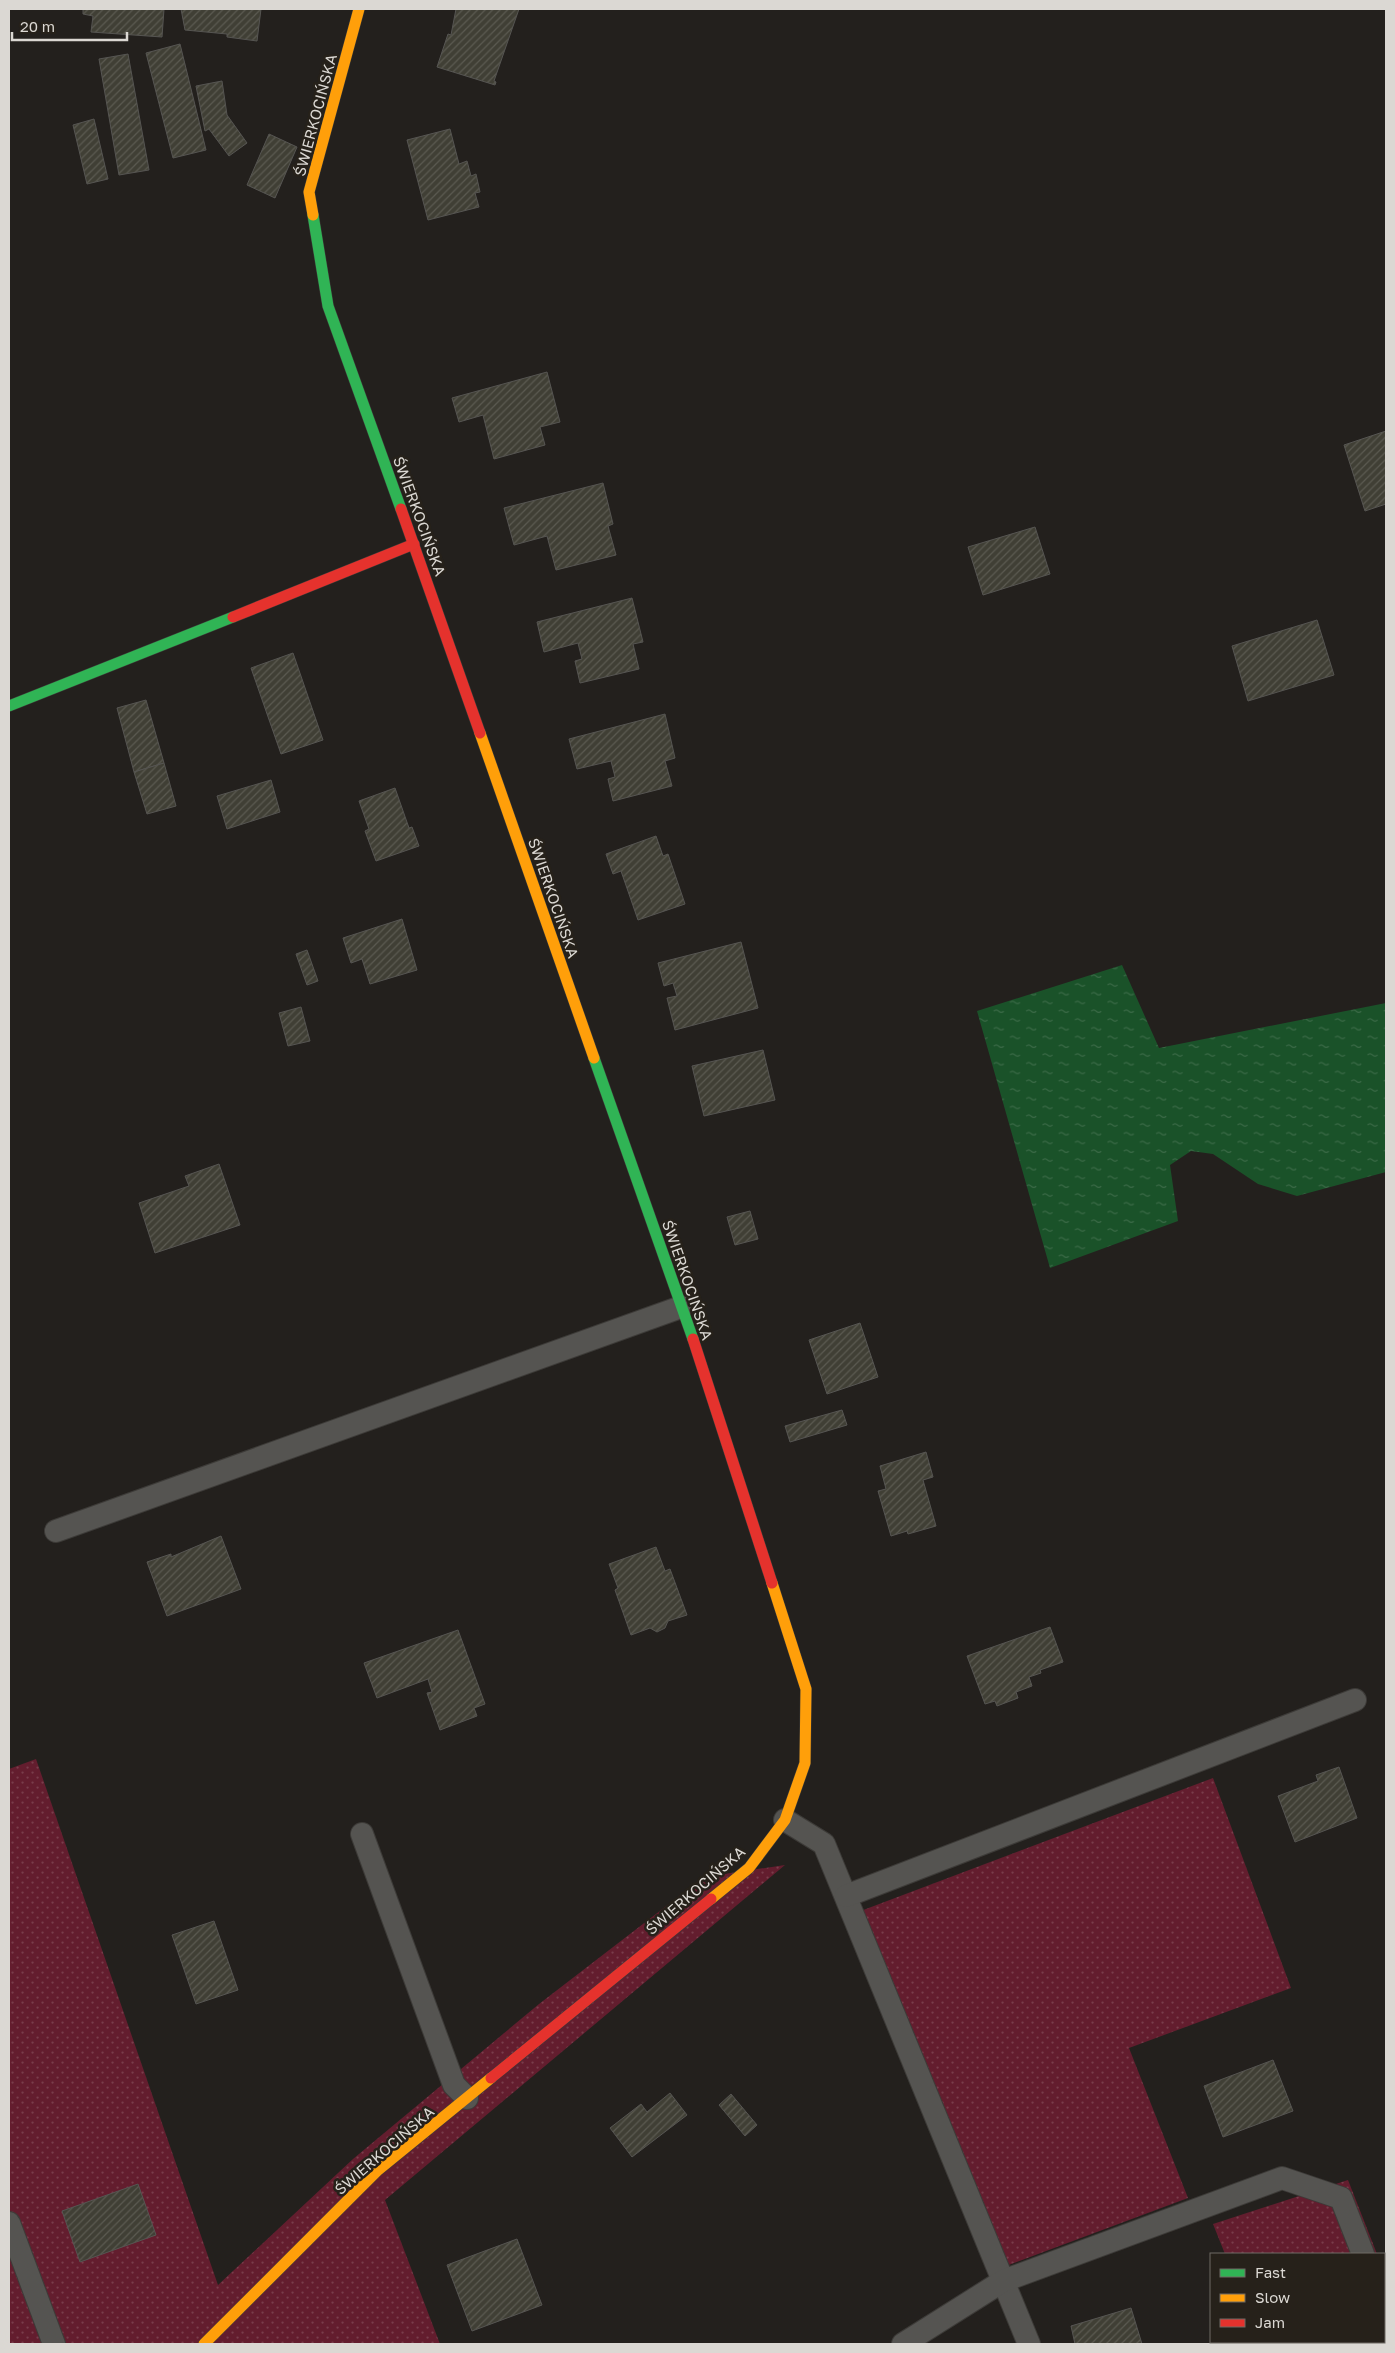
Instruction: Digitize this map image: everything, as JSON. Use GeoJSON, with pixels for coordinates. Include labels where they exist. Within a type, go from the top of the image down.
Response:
{"type":"FeatureCollection","features":[{"type":"Feature","properties":{"kind":"street","name":"ŚWIERKOCIŃSKA"},"geometry":{"type":"LineString","coordinates":[[204,2344],[377,2171],[749,1868],[785,1820],[805,1763],[806,1689],[711,1392],[414,544],[328,306],[309,192],[359,9]]}},
{"type":"Feature","properties":{"kind":"street"},"geometry":{"type":"LineString","coordinates":[[9,706],[414,544]]}},
{"type":"Feature","properties":{"kind":"lane"},"geometry":{"type":"LineString","coordinates":[[56,1531],[681,1307]]}},
{"type":"Feature","properties":{"kind":"lane"},"geometry":{"type":"LineString","coordinates":[[846,1896],[1355,1700]]}},
{"type":"Feature","properties":{"kind":"lane"},"geometry":{"type":"LineString","coordinates":[[785,1820],[824,1844],[1028,2344]]}},
{"type":"Feature","properties":{"kind":"lane"},"geometry":{"type":"LineString","coordinates":[[362,1834],[454,2085],[467,2098]]}},
{"type":"Feature","properties":{"kind":"lane"},"geometry":{"type":"LineString","coordinates":[[902,2344],[1003,2280],[1282,2178],[1341,2198],[1363,2253]]}},
{"type":"Feature","properties":{"kind":"lane"},"geometry":{"type":"LineString","coordinates":[[9,2223],[54,2344]]}},
{"type":"Feature","properties":{"kind":"shaded area"},"geometry":{"type":"Polygon","coordinates":[[[36,1759],[218,2285],[353,2159],[539,2004],[704,1877],[785,1865],[385,2200],[440,2344],[9,2344],[9,1769],[36,1759]]]}},
{"type":"Feature","properties":{"kind":"shaded area"},"geometry":{"type":"Polygon","coordinates":[[[1213,1778],[1291,1988],[1129,2048],[1188,2198],[1006,2266],[858,1912],[1213,1778]]]}},
{"type":"Feature","properties":{"kind":"shaded area"},"geometry":{"type":"Polygon","coordinates":[[[1348,2180],[1377,2253],[1225,2253],[1213,2224],[1348,2180]]]}},
{"type":"Feature","properties":{"kind":"shaded area"},"geometry":{"type":"Polygon","coordinates":[[[1385,2274],[1386,2344],[1260,2344],[1385,2343],[1385,2274]]]}},
{"type":"Feature","properties":{"kind":"water"},"geometry":{"type":"Polygon","coordinates":[[[1122,965],[1159,1048],[1386,1003],[1386,1172],[1297,1196],[1258,1184],[1213,1154],[1191,1151],[1170,1165],[1178,1221],[1050,1268],[977,1011],[1122,965]]]}},
{"type":"Feature","properties":{"kind":"building"},"geometry":{"type":"Polygon","coordinates":[[[83,9],[164,9],[162,37],[91,32],[93,16],[83,14],[83,9]]]}},
{"type":"Feature","properties":{"kind":"building"},"geometry":{"type":"Polygon","coordinates":[[[181,9],[261,9],[257,41],[227,37],[227,34],[185,30],[181,9]]]}},
{"type":"Feature","properties":{"kind":"building"},"geometry":{"type":"Polygon","coordinates":[[[456,9],[519,9],[494,81],[496,82],[495,85],[437,67],[448,34],[451,35],[456,9]]]}},
{"type":"Feature","properties":{"kind":"building"},"geometry":{"type":"Polygon","coordinates":[[[180,44],[206,150],[173,158],[146,53],[180,44]]]}},
{"type":"Feature","properties":{"kind":"building"},"geometry":{"type":"Polygon","coordinates":[[[128,54],[149,170],[119,175],[99,59],[128,54]]]}},
{"type":"Feature","properties":{"kind":"building"},"geometry":{"type":"Polygon","coordinates":[[[222,81],[227,115],[247,143],[229,156],[209,129],[205,131],[196,86],[222,81]]]}},
{"type":"Feature","properties":{"kind":"building"},"geometry":{"type":"Polygon","coordinates":[[[94,119],[108,179],[87,184],[73,125],[94,119]]]}},
{"type":"Feature","properties":{"kind":"building"},"geometry":{"type":"Polygon","coordinates":[[[450,129],[459,164],[467,161],[471,176],[476,174],[480,192],[475,193],[479,207],[428,220],[407,140],[450,129]]]}},
{"type":"Feature","properties":{"kind":"building"},"geometry":{"type":"Polygon","coordinates":[[[269,134],[297,147],[275,198],[247,185],[269,134]]]}},
{"type":"Feature","properties":{"kind":"building"},"geometry":{"type":"Polygon","coordinates":[[[547,372],[560,422],[540,427],[545,445],[494,459],[483,415],[459,422],[452,398],[547,372]]]}},
{"type":"Feature","properties":{"kind":"building"},"geometry":{"type":"Polygon","coordinates":[[[1386,431],[1386,504],[1365,511],[1344,445],[1386,431]]]}},
{"type":"Feature","properties":{"kind":"building"},"geometry":{"type":"Polygon","coordinates":[[[603,483],[613,524],[608,526],[616,555],[556,570],[547,536],[514,545],[504,508],[603,483]]]}},
{"type":"Feature","properties":{"kind":"building"},"geometry":{"type":"Polygon","coordinates":[[[1035,527],[1050,574],[983,595],[968,547],[1035,527]]]}},
{"type":"Feature","properties":{"kind":"building"},"geometry":{"type":"Polygon","coordinates":[[[632,598],[643,642],[633,644],[639,669],[580,683],[575,661],[582,659],[578,643],[544,652],[537,622],[632,598]]]}},
{"type":"Feature","properties":{"kind":"building"},"geometry":{"type":"Polygon","coordinates":[[[1317,620],[1334,675],[1248,701],[1232,646],[1317,620]]]}},
{"type":"Feature","properties":{"kind":"building"},"geometry":{"type":"Polygon","coordinates":[[[293,653],[323,740],[281,754],[251,668],[293,653]]]}},
{"type":"Feature","properties":{"kind":"building"},"geometry":{"type":"Polygon","coordinates":[[[146,700],[164,763],[134,772],[117,708],[146,700]]]}},
{"type":"Feature","properties":{"kind":"building"},"geometry":{"type":"Polygon","coordinates":[[[665,714],[675,758],[665,761],[672,786],[613,801],[608,779],[615,777],[611,761],[577,769],[569,739],[665,714]]]}},
{"type":"Feature","properties":{"kind":"building"},"geometry":{"type":"Polygon","coordinates":[[[164,763],[176,806],[147,814],[134,772],[164,763]]]}},
{"type":"Feature","properties":{"kind":"building"},"geometry":{"type":"Polygon","coordinates":[[[271,780],[280,812],[227,829],[217,796],[271,780]]]}},
{"type":"Feature","properties":{"kind":"building"},"geometry":{"type":"Polygon","coordinates":[[[395,788],[409,828],[412,827],[419,846],[376,861],[365,831],[369,829],[359,801],[395,788]]]}},
{"type":"Feature","properties":{"kind":"building"},"geometry":{"type":"Polygon","coordinates":[[[656,836],[663,856],[668,854],[685,904],[638,920],[621,871],[613,874],[606,854],[656,836]]]}},
{"type":"Feature","properties":{"kind":"building"},"geometry":{"type":"Polygon","coordinates":[[[402,919],[417,970],[370,984],[362,959],[351,963],[343,938],[402,919]]]}},
{"type":"Feature","properties":{"kind":"building"},"geometry":{"type":"Polygon","coordinates":[[[741,942],[758,1008],[675,1030],[667,998],[677,996],[673,983],[664,986],[658,963],[741,942]]]}},
{"type":"Feature","properties":{"kind":"building"},"geometry":{"type":"Polygon","coordinates":[[[307,950],[318,981],[307,985],[296,954],[307,950]]]}},
{"type":"Feature","properties":{"kind":"building"},"geometry":{"type":"Polygon","coordinates":[[[301,1007],[310,1041],[288,1046],[279,1013],[301,1007]]]}},
{"type":"Feature","properties":{"kind":"building"},"geometry":{"type":"Polygon","coordinates":[[[763,1050],[775,1100],[704,1116],[692,1066],[763,1050]]]}},
{"type":"Feature","properties":{"kind":"building"},"geometry":{"type":"Polygon","coordinates":[[[219,1164],[240,1225],[155,1253],[139,1203],[189,1186],[185,1176],[219,1164]]]}},
{"type":"Feature","properties":{"kind":"building"},"geometry":{"type":"Polygon","coordinates":[[[750,1211],[758,1239],[735,1245],[727,1217],[750,1211]]]}},
{"type":"Feature","properties":{"kind":"building"},"geometry":{"type":"Polygon","coordinates":[[[860,1323],[878,1377],[827,1394],[809,1340],[860,1323]]]}},
{"type":"Feature","properties":{"kind":"building"},"geometry":{"type":"Polygon","coordinates":[[[842,1410],[847,1425],[790,1442],[785,1426],[842,1410]]]}},
{"type":"Feature","properties":{"kind":"building"},"geometry":{"type":"Polygon","coordinates":[[[926,1452],[933,1477],[923,1480],[936,1526],[908,1534],[907,1531],[891,1536],[878,1491],[886,1489],[880,1466],[926,1452]]]}},
{"type":"Feature","properties":{"kind":"building"},"geometry":{"type":"Polygon","coordinates":[[[221,1536],[241,1589],[167,1616],[147,1562],[171,1554],[171,1557],[221,1536]]]}},
{"type":"Feature","properties":{"kind":"building"},"geometry":{"type":"Polygon","coordinates":[[[656,1547],[665,1571],[670,1569],[687,1615],[668,1621],[665,1628],[657,1632],[650,1628],[631,1635],[615,1590],[618,1588],[609,1564],[656,1547]]]}},
{"type":"Feature","properties":{"kind":"building"},"geometry":{"type":"Polygon","coordinates":[[[1050,1627],[1063,1662],[1040,1670],[1041,1673],[1029,1677],[1032,1686],[1016,1692],[1018,1698],[997,1706],[995,1701],[985,1704],[967,1656],[1050,1627]]]}},
{"type":"Feature","properties":{"kind":"building"},"geometry":{"type":"Polygon","coordinates":[[[458,1630],[485,1704],[474,1708],[477,1716],[440,1730],[427,1693],[432,1692],[428,1679],[377,1698],[364,1663],[458,1630]]]}},
{"type":"Feature","properties":{"kind":"building"},"geometry":{"type":"Polygon","coordinates":[[[1339,1767],[1357,1818],[1295,1842],[1278,1796],[1318,1781],[1316,1775],[1339,1767]]]}},
{"type":"Feature","properties":{"kind":"building"},"geometry":{"type":"Polygon","coordinates":[[[214,1921],[238,1990],[196,2004],[172,1935],[214,1921]]]}},
{"type":"Feature","properties":{"kind":"building"},"geometry":{"type":"Polygon","coordinates":[[[1273,2060],[1293,2111],[1223,2137],[1204,2086],[1273,2060]]]}},
{"type":"Feature","properties":{"kind":"building"},"geometry":{"type":"Polygon","coordinates":[[[670,2093],[687,2115],[632,2157],[610,2128],[641,2104],[647,2112],[670,2093]]]}},
{"type":"Feature","properties":{"kind":"building"},"geometry":{"type":"Polygon","coordinates":[[[731,2094],[757,2125],[745,2136],[719,2105],[731,2094]]]}},
{"type":"Feature","properties":{"kind":"building"},"geometry":{"type":"Polygon","coordinates":[[[138,2184],[156,2235],[80,2262],[62,2211],[138,2184]]]}},
{"type":"Feature","properties":{"kind":"building"},"geometry":{"type":"Polygon","coordinates":[[[517,2239],[542,2305],[472,2331],[447,2265],[517,2239]]]}},
{"type":"Feature","properties":{"kind":"building"},"geometry":{"type":"Polygon","coordinates":[[[1131,2308],[1142,2344],[1075,2344],[1071,2326],[1131,2308]]]}},
{"type":"Feature","properties":{"kind":"traffic: fast"},"geometry":{"type":"LineString","coordinates":[[313,215],[328,306],[401,509]]}},
{"type":"Feature","properties":{"kind":"traffic: fast"},"geometry":{"type":"LineString","coordinates":[[9,706],[233,617]]}},
{"type":"Feature","properties":{"kind":"traffic: fast"},"geometry":{"type":"LineString","coordinates":[[594,1058],[693,1339]]}},
{"type":"Feature","properties":{"kind":"traffic: slow"},"geometry":{"type":"LineString","coordinates":[[313,215],[309,192],[359,9]]}},
{"type":"Feature","properties":{"kind":"traffic: slow"},"geometry":{"type":"LineString","coordinates":[[480,733],[594,1058]]}},
{"type":"Feature","properties":{"kind":"traffic: slow"},"geometry":{"type":"LineString","coordinates":[[711,1899],[749,1868],[785,1820],[805,1763],[806,1689],[772,1583]]}},
{"type":"Feature","properties":{"kind":"traffic: slow"},"geometry":{"type":"LineString","coordinates":[[204,2344],[377,2171],[491,2078]]}},
{"type":"Feature","properties":{"kind":"traffic: jam"},"geometry":{"type":"LineString","coordinates":[[401,509],[480,733]]}},
{"type":"Feature","properties":{"kind":"traffic: jam"},"geometry":{"type":"LineString","coordinates":[[233,617],[414,544]]}},
{"type":"Feature","properties":{"kind":"traffic: jam"},"geometry":{"type":"LineString","coordinates":[[693,1339],[772,1583]]}},
{"type":"Feature","properties":{"kind":"traffic: jam"},"geometry":{"type":"LineString","coordinates":[[491,2078],[711,1899]]}}]}
